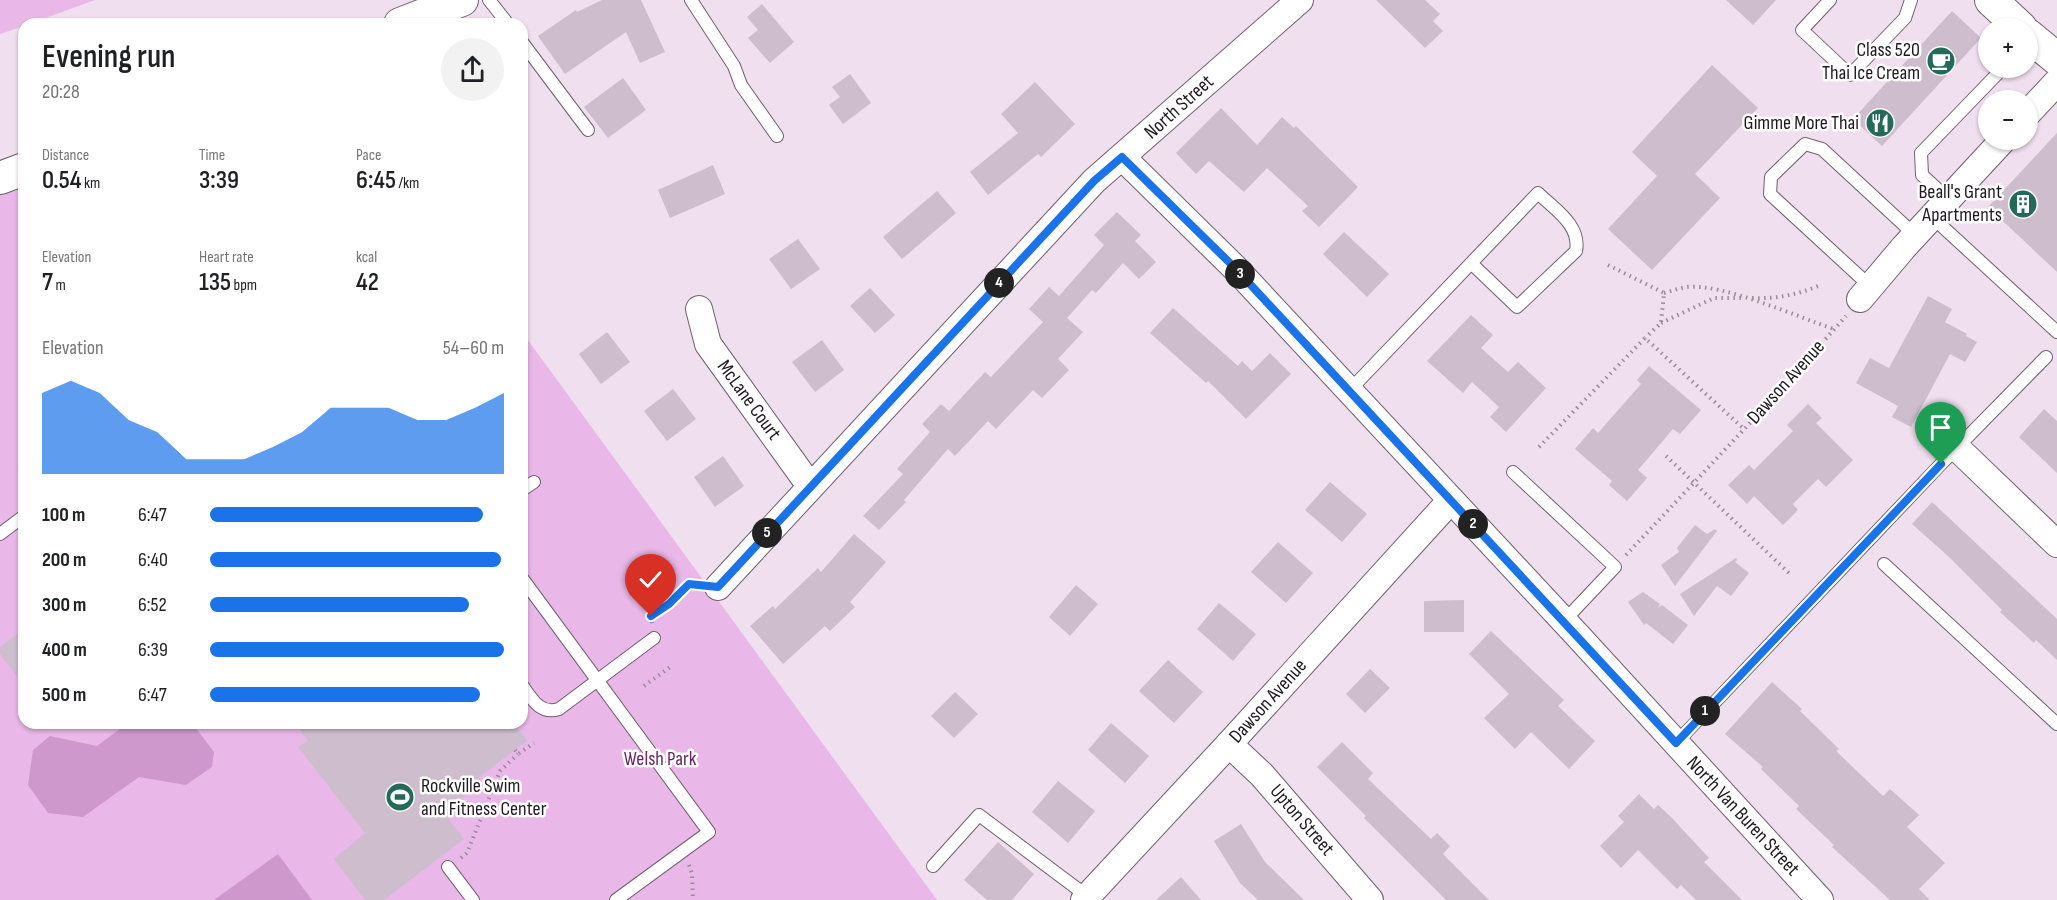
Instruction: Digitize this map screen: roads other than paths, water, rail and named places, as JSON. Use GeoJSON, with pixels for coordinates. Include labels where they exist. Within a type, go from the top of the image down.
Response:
{"type":"FeatureCollection","features":[{"type":"Feature","properties":{"kind":"street"},"geometry":{"type":"LineString","coordinates":[[416,18],[462,0]]}},
{"type":"Feature","properties":{"kind":"street","name":"North Street"},"geometry":{"type":"LineString","coordinates":[[718,587],[1094,181],[1299,0]]}},
{"type":"Feature","properties":{"kind":"street"},"geometry":{"type":"LineString","coordinates":[[1991,0],[2010,18]]}},
{"type":"Feature","properties":{"kind":"street"},"geometry":{"type":"LineString","coordinates":[[2038,43],[2057,59]]}},
{"type":"Feature","properties":{"kind":"street"},"geometry":{"type":"LineString","coordinates":[[2038,102],[2057,82]]}},
{"type":"Feature","properties":{"kind":"street"},"geometry":{"type":"LineString","coordinates":[[1866,293],[1931,217],[1994,150]]}},
{"type":"Feature","properties":{"kind":"street","name":"North Van Buren Street"},"geometry":{"type":"LineString","coordinates":[[1122,157],[1236,269],[1820,900]]}},
{"type":"Feature","properties":{"kind":"street"},"geometry":{"type":"LineString","coordinates":[[0,178],[18,171]]}},
{"type":"Feature","properties":{"kind":"street","name":"McLane Court"},"geometry":{"type":"LineString","coordinates":[[699,309],[708,345],[810,486]]}},
{"type":"Feature","properties":{"kind":"street"},"geometry":{"type":"LineString","coordinates":[[1956,448],[2057,544]]}},
{"type":"Feature","properties":{"kind":"street","name":"Dawson Avenue"},"geometry":{"type":"LineString","coordinates":[[1086,898],[1451,501]]}},
{"type":"Feature","properties":{"kind":"street","name":"Upton Street"},"geometry":{"type":"LineString","coordinates":[[1230,744],[1263,775],[1370,900]]}},
{"type":"Feature","properties":{"kind":"lane"},"geometry":{"type":"LineString","coordinates":[[489,0],[503,18]]}},
{"type":"Feature","properties":{"kind":"lane"},"geometry":{"type":"LineString","coordinates":[[691,0],[734,66],[741,85],[777,136]]}},
{"type":"Feature","properties":{"kind":"lane"},"geometry":{"type":"LineString","coordinates":[[1830,0],[1802,30],[1851,75],[1905,18],[1911,0]]}},
{"type":"Feature","properties":{"kind":"lane"},"geometry":{"type":"LineString","coordinates":[[528,50],[588,130]]}},
{"type":"Feature","properties":{"kind":"lane"},"geometry":{"type":"LineString","coordinates":[[1931,217],[1922,175],[1922,153],[1993,78]]}},
{"type":"Feature","properties":{"kind":"lane"},"geometry":{"type":"LineString","coordinates":[[1866,293],[1770,194],[1771,177],[1805,144],[1822,149],[1931,217],[2057,332]]}},
{"type":"Feature","properties":{"kind":"lane"},"geometry":{"type":"LineString","coordinates":[[1349,391],[1471,263],[1538,193],[1575,229],[1578,240],[1576,251],[1516,307],[1471,263]]}},
{"type":"Feature","properties":{"kind":"lane"},"geometry":{"type":"LineString","coordinates":[[1676,743],[1956,448],[2046,357]]}},
{"type":"Feature","properties":{"kind":"lane"},"geometry":{"type":"LineString","coordinates":[[1513,472],[1615,567],[1564,621]]}},
{"type":"Feature","properties":{"kind":"lane"},"geometry":{"type":"LineString","coordinates":[[528,486],[534,482]]}},
{"type":"Feature","properties":{"kind":"lane"},"geometry":{"type":"LineString","coordinates":[[0,534],[18,520]]}},
{"type":"Feature","properties":{"kind":"lane"},"geometry":{"type":"LineString","coordinates":[[1884,564],[2057,724]]}},
{"type":"Feature","properties":{"kind":"lane"},"geometry":{"type":"LineString","coordinates":[[528,591],[599,680],[709,832],[616,900]]}},
{"type":"Feature","properties":{"kind":"lane"},"geometry":{"type":"LineString","coordinates":[[528,692],[542,709],[551,712],[559,709],[654,638]]}},
{"type":"Feature","properties":{"kind":"lane"},"geometry":{"type":"LineString","coordinates":[[933,866],[979,815],[1086,898]]}},
{"type":"Feature","properties":{"kind":"lane"},"geometry":{"type":"LineString","coordinates":[[449,868],[473,900]]}},
{"type":"Feature","properties":{"kind":"place","name":"Class 520 Thai Ice Cream"},"geometry":{"type":"Point","coordinates":[1941,61]}},
{"type":"Feature","properties":{"kind":"place","name":"Gimme More Thai"},"geometry":{"type":"Point","coordinates":[1880,123]}},
{"type":"Feature","properties":{"kind":"place","name":"Beall's Grant Apartments"},"geometry":{"type":"Point","coordinates":[2023,204]}},
{"type":"Feature","properties":{"kind":"place","name":"Rockville Swim and Fitness Center"},"geometry":{"type":"Point","coordinates":[400,797]}},
{"type":"Feature","properties":{"kind":"park label","name":"Welsh Park"},"geometry":{"type":"Point","coordinates":[660,759]}}]}
